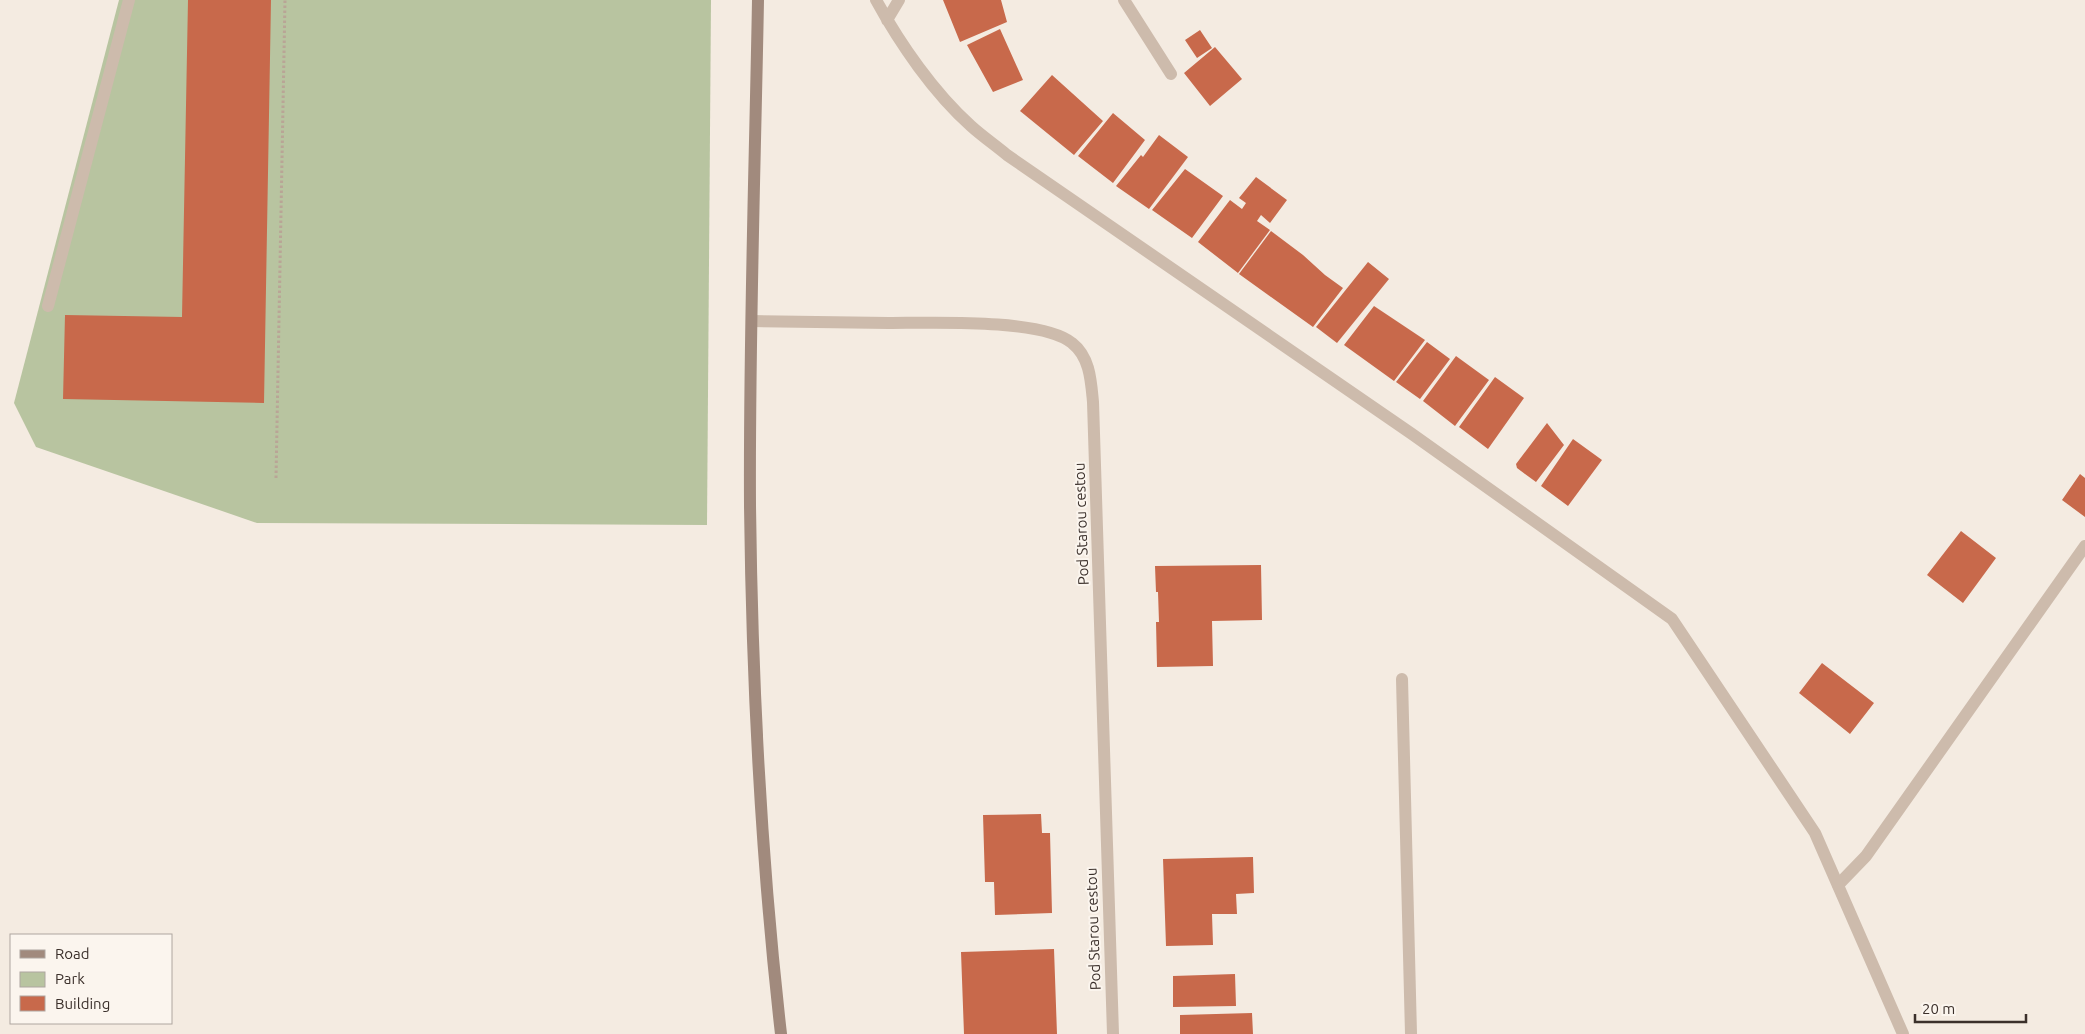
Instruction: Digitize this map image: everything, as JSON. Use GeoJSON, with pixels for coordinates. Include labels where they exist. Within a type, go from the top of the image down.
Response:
{"type":"FeatureCollection","features":[{"type":"Feature","properties":{"kind":"main road"},"geometry":{"type":"LineString","coordinates":[[758,0],[750,505],[755,686],[763,835],[781,1034]]}},
{"type":"Feature","properties":{"kind":"street"},"geometry":{"type":"LineString","coordinates":[[48,306],[129,0]]}},
{"type":"Feature","properties":{"kind":"street"},"geometry":{"type":"LineString","coordinates":[[876,0],[887,20],[930,82],[952,108],[971,126],[1007,154],[1404,429],[1672,619],[1815,833],[1903,1034]]}},
{"type":"Feature","properties":{"kind":"street"},"geometry":{"type":"LineString","coordinates":[[887,20],[899,0]]}},
{"type":"Feature","properties":{"kind":"street"},"geometry":{"type":"LineString","coordinates":[[1124,0],[1171,74]]}},
{"type":"Feature","properties":{"kind":"street","name":"Pod Starou cestou"},"geometry":{"type":"LineString","coordinates":[[752,321],[971,324],[1041,330],[1060,336],[1073,343],[1085,359],[1091,377],[1093,402],[1113,1034]]}},
{"type":"Feature","properties":{"kind":"street"},"geometry":{"type":"LineString","coordinates":[[1838,885],[1866,856],[2085,546]]}},
{"type":"Feature","properties":{"kind":"street"},"geometry":{"type":"LineString","coordinates":[[1402,680],[1411,1034]]}},
{"type":"Feature","properties":{"kind":"path"},"geometry":{"type":"LineString","coordinates":[[276,478],[285,0]]}},
{"type":"Feature","properties":{"kind":"green space"},"geometry":{"type":"Polygon","coordinates":[[[119,0],[711,0],[707,525],[257,523],[36,447],[14,403],[119,0]]]}},
{"type":"Feature","properties":{"kind":"building"},"geometry":{"type":"Polygon","coordinates":[[[188,0],[271,0],[264,403],[63,399],[65,315],[182,317],[188,0]]]}},
{"type":"Feature","properties":{"kind":"building"},"geometry":{"type":"Polygon","coordinates":[[[943,0],[1001,0],[1007,22],[960,42],[943,0]]]}},
{"type":"Feature","properties":{"kind":"building"},"geometry":{"type":"Polygon","coordinates":[[[1000,29],[1023,80],[993,92],[967,45],[1000,29]]]}},
{"type":"Feature","properties":{"kind":"building"},"geometry":{"type":"Polygon","coordinates":[[[1200,30],[1212,48],[1197,58],[1185,40],[1200,30]]]}},
{"type":"Feature","properties":{"kind":"building"},"geometry":{"type":"Polygon","coordinates":[[[1215,47],[1242,79],[1210,106],[1184,73],[1215,47]]]}},
{"type":"Feature","properties":{"kind":"building"},"geometry":{"type":"Polygon","coordinates":[[[1052,75],[1103,121],[1074,155],[1020,111],[1052,75]]]}},
{"type":"Feature","properties":{"kind":"building"},"geometry":{"type":"Polygon","coordinates":[[[1113,113],[1145,140],[1113,183],[1078,156],[1113,113]]]}},
{"type":"Feature","properties":{"kind":"building"},"geometry":{"type":"Polygon","coordinates":[[[1159,135],[1188,157],[1149,209],[1116,186],[1141,155],[1143,157],[1159,135]]]}},
{"type":"Feature","properties":{"kind":"building"},"geometry":{"type":"Polygon","coordinates":[[[1185,169],[1223,196],[1192,238],[1152,210],[1185,169]]]}},
{"type":"Feature","properties":{"kind":"building"},"geometry":{"type":"Polygon","coordinates":[[[1256,177],[1287,200],[1270,223],[1261,215],[1257,221],[1270,230],[1238,273],[1198,242],[1230,200],[1242,209],[1246,203],[1239,198],[1256,177]]]}},
{"type":"Feature","properties":{"kind":"building"},"geometry":{"type":"Polygon","coordinates":[[[1271,231],[1343,288],[1313,327],[1239,274],[1271,231]]]}},
{"type":"Feature","properties":{"kind":"building"},"geometry":{"type":"Polygon","coordinates":[[[1368,262],[1389,279],[1337,343],[1316,327],[1368,262]]]}},
{"type":"Feature","properties":{"kind":"building"},"geometry":{"type":"Polygon","coordinates":[[[1374,306],[1425,340],[1394,381],[1344,345],[1374,306]]]}},
{"type":"Feature","properties":{"kind":"building"},"geometry":{"type":"Polygon","coordinates":[[[1427,342],[1450,359],[1420,399],[1396,382],[1427,342]]]}},
{"type":"Feature","properties":{"kind":"building"},"geometry":{"type":"Polygon","coordinates":[[[1456,356],[1489,380],[1455,426],[1423,401],[1456,356]]]}},
{"type":"Feature","properties":{"kind":"building"},"geometry":{"type":"Polygon","coordinates":[[[1495,377],[1524,398],[1488,449],[1459,427],[1495,377]]]}},
{"type":"Feature","properties":{"kind":"building"},"geometry":{"type":"Polygon","coordinates":[[[1547,423],[1564,445],[1536,482],[1517,468],[1516,464],[1547,423]]]}},
{"type":"Feature","properties":{"kind":"building"},"geometry":{"type":"Polygon","coordinates":[[[1573,439],[1602,460],[1568,506],[1541,486],[1573,439]]]}},
{"type":"Feature","properties":{"kind":"building"},"geometry":{"type":"Polygon","coordinates":[[[2080,474],[2085,478],[2085,517],[2062,500],[2080,474]]]}},
{"type":"Feature","properties":{"kind":"building"},"geometry":{"type":"Polygon","coordinates":[[[1961,531],[1996,558],[1963,603],[1927,575],[1961,531]]]}},
{"type":"Feature","properties":{"kind":"building"},"geometry":{"type":"Polygon","coordinates":[[[1261,565],[1262,620],[1212,621],[1213,666],[1157,667],[1156,622],[1159,622],[1155,566],[1261,565]]]}},
{"type":"Feature","properties":{"kind":"building"},"geometry":{"type":"Polygon","coordinates":[[[1822,663],[1874,703],[1850,734],[1799,693],[1822,663]]]}},
{"type":"Feature","properties":{"kind":"building"},"geometry":{"type":"Polygon","coordinates":[[[1041,814],[1042,833],[1050,833],[1052,913],[995,915],[994,882],[985,882],[983,815],[1041,814]]]}},
{"type":"Feature","properties":{"kind":"building"},"geometry":{"type":"Polygon","coordinates":[[[1253,857],[1254,893],[1236,894],[1237,914],[1212,914],[1213,945],[1166,946],[1163,859],[1253,857]]]}},
{"type":"Feature","properties":{"kind":"building"},"geometry":{"type":"Polygon","coordinates":[[[1054,949],[1057,1034],[964,1034],[961,952],[1054,949]]]}},
{"type":"Feature","properties":{"kind":"building"},"geometry":{"type":"Polygon","coordinates":[[[1235,974],[1236,1006],[1173,1007],[1173,976],[1235,974]]]}},
{"type":"Feature","properties":{"kind":"building"},"geometry":{"type":"Polygon","coordinates":[[[1252,1013],[1253,1034],[1180,1034],[1180,1015],[1252,1013]]]}}]}
